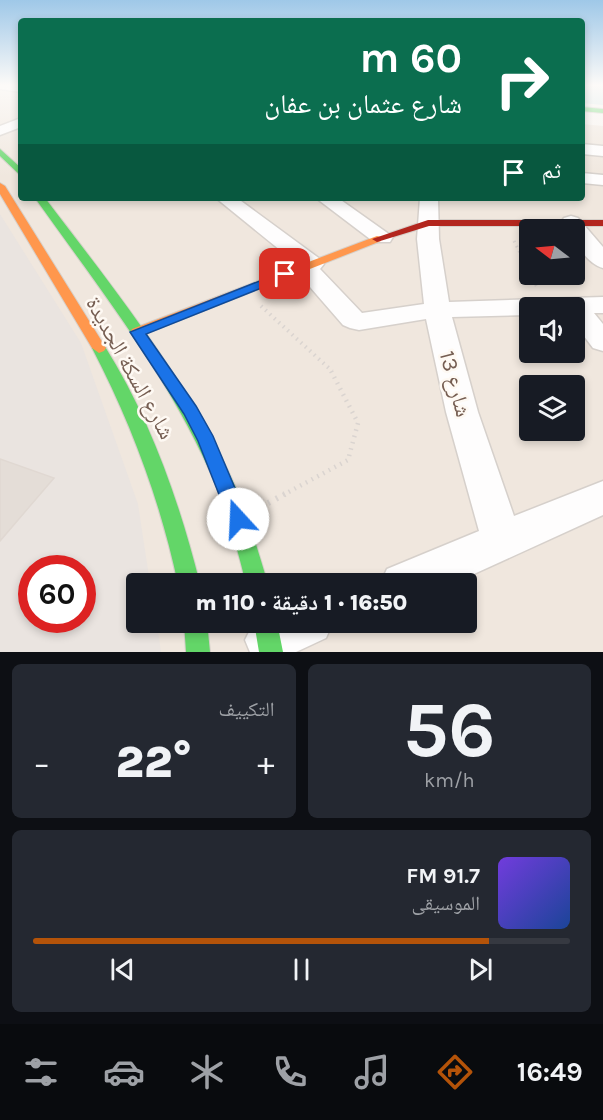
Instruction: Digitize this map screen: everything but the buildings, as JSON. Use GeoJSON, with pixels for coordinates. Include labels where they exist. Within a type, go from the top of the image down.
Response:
{"type":"FeatureCollection","features":[{"type":"Feature","properties":{"kind":"main road"},"geometry":{"type":"LineString","coordinates":[[0,151],[18,165]]}},
{"type":"Feature","properties":{"kind":"main road","name":"شارع السكة الجديدة"},"geometry":{"type":"LineString","coordinates":[[0,186],[98,349],[144,431],[174,512],[187,573]]}},
{"type":"Feature","properties":{"kind":"main road","name":"شارع السكة الجديدة"},"geometry":{"type":"LineString","coordinates":[[42,201],[137,332],[190,411],[207,441],[238,519],[254,573]]}},
{"type":"Feature","properties":{"kind":"main road"},"geometry":{"type":"LineString","coordinates":[[137,332],[382,237],[429,211],[519,220]]}},
{"type":"Feature","properties":{"kind":"main road"},"geometry":{"type":"LineString","coordinates":[[585,222],[603,223]]}},
{"type":"Feature","properties":{"kind":"main road"},"geometry":{"type":"LineString","coordinates":[[196,633],[198,652]]}},
{"type":"Feature","properties":{"kind":"street"},"geometry":{"type":"LineString","coordinates":[[0,131],[18,123]]}},
{"type":"Feature","properties":{"kind":"street"},"geometry":{"type":"LineString","coordinates":[[585,149],[603,151]]}},
{"type":"Feature","properties":{"kind":"street"},"geometry":{"type":"LineString","coordinates":[[585,178],[603,180]]}},
{"type":"Feature","properties":{"kind":"street"},"geometry":{"type":"LineString","coordinates":[[229,201],[309,265],[352,319],[359,322],[437,310],[519,308]]}},
{"type":"Feature","properties":{"kind":"street"},"geometry":{"type":"LineString","coordinates":[[329,201],[382,237]]}},
{"type":"Feature","properties":{"kind":"street","name":"شارع 13"},"geometry":{"type":"LineString","coordinates":[[429,211],[437,310],[458,398],[502,541]]}},
{"type":"Feature","properties":{"kind":"street"},"geometry":{"type":"LineString","coordinates":[[585,239],[603,261]]}},
{"type":"Feature","properties":{"kind":"street"},"geometry":{"type":"LineString","coordinates":[[585,305],[603,304]]}},
{"type":"Feature","properties":{"kind":"street"},"geometry":{"type":"LineString","coordinates":[[585,319],[603,342]]}},
{"type":"Feature","properties":{"kind":"street"},"geometry":{"type":"LineString","coordinates":[[428,573],[603,497]]}},
{"type":"Feature","properties":{"kind":"path"},"geometry":{"type":"LineString","coordinates":[[504,220],[519,251]]}},
{"type":"Feature","properties":{"kind":"path"},"geometry":{"type":"LineString","coordinates":[[238,519],[348,460],[358,423],[333,372],[244,290]]}},
{"type":"Feature","properties":{"kind":"shaded area"},"geometry":{"type":"Polygon","coordinates":[[[0,115],[18,115],[18,201],[585,201],[585,124],[603,126],[603,652],[0,652],[0,115]]]}},
{"type":"Feature","properties":{"kind":"shaded area"},"geometry":{"type":"Polygon","coordinates":[[[0,214],[81,343],[138,504],[148,573],[126,573],[126,633],[158,633],[161,652],[0,652],[0,214]]]}},
{"type":"Feature","properties":{"kind":"traffic: fast"},"geometry":{"type":"LineString","coordinates":[[0,151],[18,170]]}},
{"type":"Feature","properties":{"kind":"traffic: fast"},"geometry":{"type":"LineString","coordinates":[[42,201],[138,332],[183,402],[227,489],[254,573]]}},
{"type":"Feature","properties":{"kind":"traffic: fast"},"geometry":{"type":"LineString","coordinates":[[99,348],[142,434],[164,492],[187,573]]}},
{"type":"Feature","properties":{"kind":"traffic: fast"},"geometry":{"type":"LineString","coordinates":[[196,633],[198,652]]}},
{"type":"Feature","properties":{"kind":"traffic: fast"},"geometry":{"type":"LineString","coordinates":[[267,633],[271,652]]}},
{"type":"Feature","properties":{"kind":"traffic: slow"},"geometry":{"type":"LineString","coordinates":[[0,186],[99,348]]}},
{"type":"Feature","properties":{"kind":"traffic: slow"},"geometry":{"type":"LineString","coordinates":[[137,332],[377,239]]}},
{"type":"Feature","properties":{"kind":"traffic: jam"},"geometry":{"type":"LineString","coordinates":[[377,239],[428,223],[603,223]]}},
{"type":"Feature","properties":{"kind":"route"},"geometry":{"type":"LineString","coordinates":[[238,519],[207,441],[190,411],[137,332],[285,274]]}}]}
